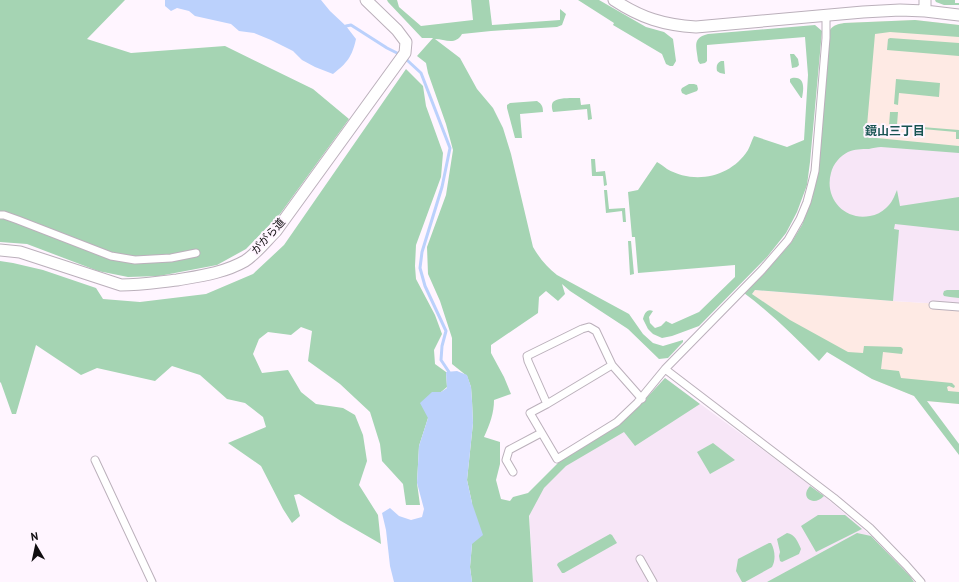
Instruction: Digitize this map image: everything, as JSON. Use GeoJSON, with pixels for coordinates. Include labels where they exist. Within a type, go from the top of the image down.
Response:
{"type":"FeatureCollection","features":[{"type":"Feature","properties":{"kind":"street","name":"ががら道"},"geometry":{"type":"LineString","coordinates":[[0,250],[20,252],[122,285],[155,283],[197,277],[220,272],[246,260],[276,231],[404,52],[398,30],[366,0]]}},
{"type":"Feature","properties":{"kind":"street"},"geometry":{"type":"LineString","coordinates":[[614,0],[632,12],[659,22],[676,26],[696,27],[900,10],[925,6],[959,15]]}},
{"type":"Feature","properties":{"kind":"street"},"geometry":{"type":"LineString","coordinates":[[612,365],[530,413],[557,459],[616,422],[642,399],[665,369],[762,270],[788,240],[800,219],[811,187],[814,171],[826,38],[826,16]]}},
{"type":"Feature","properties":{"kind":"street"},"geometry":{"type":"LineString","coordinates":[[0,215],[18,220],[111,256],[135,260],[171,258],[196,253]]}},
{"type":"Feature","properties":{"kind":"street"},"geometry":{"type":"LineString","coordinates":[[933,305],[959,307]]}},
{"type":"Feature","properties":{"kind":"street"},"geometry":{"type":"LineString","coordinates":[[547,404],[527,356],[589,327],[596,331],[612,365],[642,399]]}},
{"type":"Feature","properties":{"kind":"street"},"geometry":{"type":"LineString","coordinates":[[665,369],[834,498],[870,528],[921,582]]}},
{"type":"Feature","properties":{"kind":"street"},"geometry":{"type":"LineString","coordinates":[[513,472],[506,460],[509,450],[541,433]]}},
{"type":"Feature","properties":{"kind":"street"},"geometry":{"type":"LineString","coordinates":[[95,460],[152,582]]}},
{"type":"Feature","properties":{"kind":"street"},"geometry":{"type":"LineString","coordinates":[[640,558],[653,582]]}},
{"type":"Feature","properties":{"kind":"shaded area"},"geometry":{"type":"Polygon","coordinates":[[[915,20],[959,25],[959,153],[821,138],[830,30],[832,27],[844,23],[915,20]]]}},
{"type":"Feature","properties":{"kind":"shaded area"},"geometry":{"type":"Polygon","coordinates":[[[821,138],[959,152],[959,305],[755,290],[791,243],[812,199],[821,138]]]}},
{"type":"Feature","properties":{"kind":"shaded area"},"geometry":{"type":"Polygon","coordinates":[[[755,290],[959,305],[959,404],[927,401],[872,379],[752,294],[755,290]]]}},
{"type":"Feature","properties":{"kind":"shaded area"},"geometry":{"type":"Polygon","coordinates":[[[665,378],[824,496],[871,536],[914,582],[533,582],[529,509],[533,492],[559,462],[618,424],[665,378]]]}},
{"type":"Feature","properties":{"kind":"green space"},"geometry":{"type":"Polygon","coordinates":[[[0,0],[125,0],[87,39],[131,53],[225,46],[313,89],[349,119],[280,214],[246,249],[217,265],[159,276],[128,277],[98,271],[27,244],[0,242],[0,0]]]}},
{"type":"Feature","properties":{"kind":"green space"},"geometry":{"type":"Polygon","coordinates":[[[387,0],[397,0],[399,7],[421,26],[473,20],[471,0],[489,0],[492,25],[560,20],[560,9],[566,14],[562,25],[557,27],[462,34],[459,38],[453,41],[435,39],[460,58],[477,89],[493,108],[503,128],[511,154],[533,247],[538,255],[557,275],[629,314],[643,334],[653,343],[663,346],[683,340],[683,342],[668,358],[659,359],[628,329],[570,291],[562,284],[565,294],[558,301],[546,291],[539,297],[538,313],[491,345],[491,353],[511,394],[494,400],[491,418],[484,437],[500,442],[500,464],[496,480],[501,499],[510,501],[513,497],[528,493],[559,462],[618,424],[640,405],[665,378],[700,404],[635,446],[624,432],[566,466],[544,488],[529,516],[533,582],[472,582],[470,567],[472,544],[472,503],[467,480],[473,423],[471,387],[467,376],[452,364],[452,338],[440,301],[428,274],[427,247],[446,195],[453,150],[426,63],[417,56],[433,38],[422,38],[387,0]]]}},
{"type":"Feature","properties":{"kind":"green space"},"geometry":{"type":"Polygon","coordinates":[[[578,0],[599,0],[646,27],[664,32],[673,39],[676,61],[673,66],[666,64],[662,54],[613,25],[614,23],[578,0]]]}},
{"type":"Feature","properties":{"kind":"green space"},"geometry":{"type":"Polygon","coordinates":[[[935,0],[955,0],[955,3],[959,3],[959,5],[944,5],[936,2],[935,0]]]}},
{"type":"Feature","properties":{"kind":"green space"},"geometry":{"type":"Polygon","coordinates":[[[915,20],[959,25],[959,37],[890,32],[875,34],[866,137],[959,146],[959,153],[881,147],[851,151],[840,158],[833,166],[830,191],[838,206],[852,215],[861,217],[872,216],[883,211],[891,202],[897,190],[900,206],[959,197],[959,231],[895,224],[894,229],[899,230],[893,301],[755,290],[752,294],[790,320],[848,352],[863,353],[864,346],[901,347],[903,349],[902,354],[883,352],[881,369],[899,371],[901,378],[952,383],[955,386],[954,388],[949,386],[947,387],[948,391],[959,392],[959,404],[927,401],[959,444],[959,455],[914,396],[872,379],[827,352],[819,361],[792,334],[744,293],[762,276],[791,243],[802,225],[812,199],[818,171],[831,28],[838,24],[844,23],[915,20]]]}},
{"type":"Feature","properties":{"kind":"green space"},"geometry":{"type":"Polygon","coordinates":[[[815,25],[822,31],[807,185],[797,212],[786,233],[767,257],[699,326],[662,338],[653,334],[648,329],[643,319],[647,311],[653,311],[649,317],[650,323],[655,328],[661,326],[666,321],[672,324],[699,312],[735,277],[735,265],[638,273],[635,237],[632,237],[628,192],[638,190],[657,162],[667,169],[689,177],[712,176],[732,167],[741,159],[748,150],[754,136],[787,147],[804,140],[808,75],[805,37],[707,45],[707,61],[700,64],[698,61],[696,44],[699,38],[708,34],[815,25]]]}},
{"type":"Feature","properties":{"kind":"green space"},"geometry":{"type":"Polygon","coordinates":[[[888,39],[959,43],[959,56],[887,50],[888,39]]]}},
{"type":"Feature","properties":{"kind":"green space"},"geometry":{"type":"Polygon","coordinates":[[[790,54],[794,54],[798,59],[799,65],[797,67],[792,68],[790,54]]]}},
{"type":"Feature","properties":{"kind":"green space"},"geometry":{"type":"Polygon","coordinates":[[[721,61],[724,61],[725,74],[717,71],[717,65],[721,61]]]}},
{"type":"Feature","properties":{"kind":"green space"},"geometry":{"type":"Polygon","coordinates":[[[406,69],[423,86],[426,106],[443,153],[441,177],[416,245],[416,279],[435,315],[442,334],[434,350],[435,364],[446,372],[447,387],[441,392],[428,418],[419,446],[417,483],[420,505],[406,505],[403,484],[382,461],[380,444],[370,412],[340,384],[308,361],[312,331],[301,327],[291,335],[268,332],[259,339],[253,354],[262,373],[288,370],[301,392],[316,404],[343,408],[355,415],[363,435],[367,461],[359,485],[378,515],[381,544],[299,494],[294,495],[300,516],[292,523],[283,509],[261,466],[228,443],[266,427],[263,417],[245,403],[227,399],[200,375],[172,366],[155,381],[97,368],[81,375],[36,345],[16,414],[12,414],[0,382],[0,261],[43,270],[96,288],[103,299],[140,302],[206,294],[253,274],[284,245],[406,69]]]}},
{"type":"Feature","properties":{"kind":"green space"},"geometry":{"type":"Polygon","coordinates":[[[790,79],[799,79],[803,84],[802,98],[790,82],[790,79]]]}},
{"type":"Feature","properties":{"kind":"green space"},"geometry":{"type":"Polygon","coordinates":[[[896,79],[940,83],[939,97],[899,93],[898,105],[894,104],[896,79]]]}},
{"type":"Feature","properties":{"kind":"green space"},"geometry":{"type":"Polygon","coordinates":[[[689,84],[697,85],[697,91],[686,95],[682,93],[682,88],[689,84]]]}},
{"type":"Feature","properties":{"kind":"green space"},"geometry":{"type":"Polygon","coordinates":[[[580,98],[581,105],[590,104],[592,119],[588,120],[587,109],[553,112],[552,104],[555,100],[580,98]]]}},
{"type":"Feature","properties":{"kind":"green space"},"geometry":{"type":"Polygon","coordinates":[[[537,101],[542,106],[543,112],[520,114],[522,138],[515,138],[507,105],[510,103],[537,101]]]}},
{"type":"Feature","properties":{"kind":"green space"},"geometry":{"type":"Polygon","coordinates":[[[890,112],[898,112],[897,125],[959,130],[959,139],[956,139],[956,132],[889,126],[890,112]]]}},
{"type":"Feature","properties":{"kind":"green space"},"geometry":{"type":"Polygon","coordinates":[[[591,159],[595,159],[596,172],[605,171],[607,185],[604,186],[603,176],[592,176],[591,159]]]}},
{"type":"Feature","properties":{"kind":"green space"},"geometry":{"type":"Polygon","coordinates":[[[604,190],[607,190],[609,209],[625,208],[626,222],[623,222],[622,211],[606,213],[604,190]]]}},
{"type":"Feature","properties":{"kind":"green space"},"geometry":{"type":"Polygon","coordinates":[[[628,241],[631,241],[634,274],[630,275],[628,241]]]}},
{"type":"Feature","properties":{"kind":"green space"},"geometry":{"type":"Polygon","coordinates":[[[959,290],[959,298],[944,296],[944,291],[959,290]]]}},
{"type":"Feature","properties":{"kind":"green space"},"geometry":{"type":"Polygon","coordinates":[[[713,443],[735,460],[710,474],[697,452],[713,443]]]}},
{"type":"Feature","properties":{"kind":"green space"},"geometry":{"type":"Polygon","coordinates":[[[810,486],[824,496],[816,501],[809,500],[806,494],[810,486]]]}},
{"type":"Feature","properties":{"kind":"green space"},"geometry":{"type":"Polygon","coordinates":[[[818,515],[845,515],[862,529],[816,552],[801,526],[818,515]]]}},
{"type":"Feature","properties":{"kind":"green space"},"geometry":{"type":"Polygon","coordinates":[[[787,533],[794,537],[801,549],[799,554],[782,562],[780,561],[780,552],[777,539],[787,533]]]}},
{"type":"Feature","properties":{"kind":"green space"},"geometry":{"type":"Polygon","coordinates":[[[857,533],[871,536],[914,582],[767,582],[857,533]]]}},
{"type":"Feature","properties":{"kind":"green space"},"geometry":{"type":"Polygon","coordinates":[[[610,534],[617,543],[562,573],[557,565],[558,563],[610,534]]]}},
{"type":"Feature","properties":{"kind":"green space"},"geometry":{"type":"Polygon","coordinates":[[[771,543],[774,552],[772,567],[745,582],[742,582],[736,571],[738,559],[771,543]]]}},
{"type":"Feature","properties":{"kind":"water"},"geometry":{"type":"Polygon","coordinates":[[[165,0],[321,0],[346,26],[356,39],[353,51],[348,59],[333,74],[302,60],[293,51],[271,40],[254,33],[239,31],[231,24],[195,16],[189,11],[177,8],[171,11],[165,6],[165,0]]]}},
{"type":"Feature","properties":{"kind":"water"},"geometry":{"type":"Polygon","coordinates":[[[457,371],[467,375],[471,387],[473,423],[467,480],[472,503],[483,535],[472,544],[470,567],[472,582],[394,582],[382,513],[390,508],[399,516],[411,520],[422,517],[424,509],[417,483],[419,446],[428,418],[420,403],[432,392],[441,392],[447,388],[446,372],[457,371]]]}},
{"type":"Feature","properties":{"kind":"waterway"},"geometry":{"type":"LineString","coordinates":[[346,26],[351,25],[399,54],[421,73],[450,148],[442,187],[422,252],[420,268],[425,286],[446,331],[442,346],[441,360],[449,372],[449,375]]}},
{"type":"Feature","properties":{"kind":"district","name":"鏡山三丁目"},"geometry":{"type":"Point","coordinates":[895,131]}}]}
